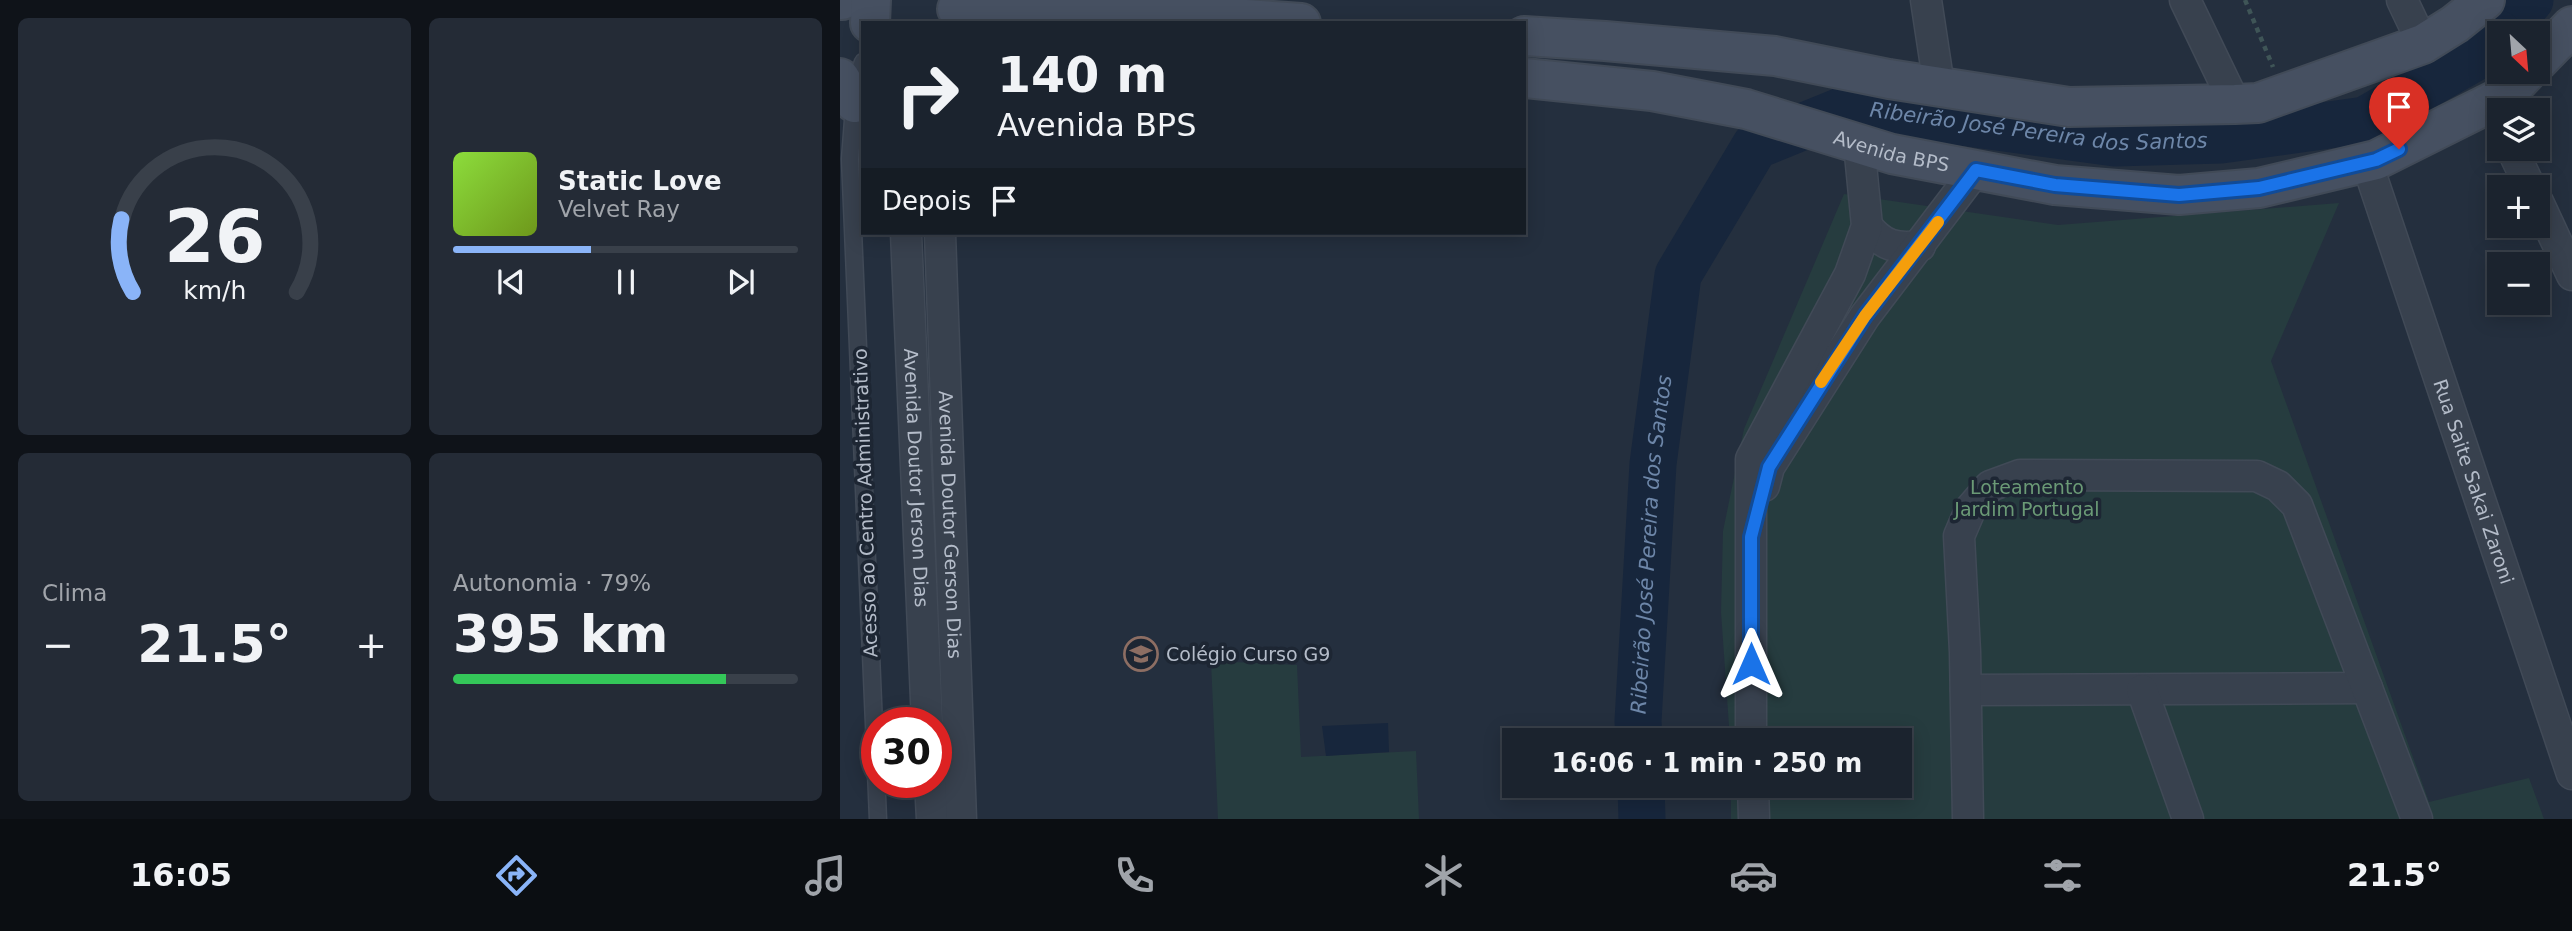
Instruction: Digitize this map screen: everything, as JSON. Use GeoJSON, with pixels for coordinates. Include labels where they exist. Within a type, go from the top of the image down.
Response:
{"type":"FeatureCollection","features":[{"type":"Feature","properties":{"kind":"main road"},"geometry":{"type":"LineString","coordinates":[[870,21],[871,0]]}},
{"type":"Feature","properties":{"kind":"main road"},"geometry":{"type":"LineString","coordinates":[[1526,37],[1775,56],[1889,79],[2069,107],[2235,104],[2259,103],[2423,44],[2455,24],[2485,0]]}},
{"type":"Feature","properties":{"kind":"main road"},"geometry":{"type":"LineString","coordinates":[[956,10],[1205,16],[1274,21]]}},
{"type":"Feature","properties":{"kind":"main road"},"geometry":{"type":"LineString","coordinates":[[2550,49],[2572,26]]}},
{"type":"Feature","properties":{"kind":"main road"},"geometry":{"type":"LineString","coordinates":[[840,33],[861,36]]}},
{"type":"Feature","properties":{"kind":"main road","name":"Avenida BPS"},"geometry":{"type":"LineString","coordinates":[[1526,78],[1652,92],[1746,109],[1892,154],[2055,185],[2179,195],[2371,176],[2487,116]]}},
{"type":"Feature","properties":{"kind":"main road","name":"Avenida BPS"},"geometry":{"type":"LineString","coordinates":[[2503,98],[2516,84]]}},
{"type":"Feature","properties":{"kind":"street"},"geometry":{"type":"LineString","coordinates":[[1926,0],[1939,86]]}},
{"type":"Feature","properties":{"kind":"street"},"geometry":{"type":"LineString","coordinates":[[2185,0],[2235,104]]}},
{"type":"Feature","properties":{"kind":"street"},"geometry":{"type":"LineString","coordinates":[[2402,0],[2423,44]]}},
{"type":"Feature","properties":{"kind":"street"},"geometry":{"type":"LineString","coordinates":[[1846,141],[1867,226],[1876,239],[1888,246],[1899,248],[1920,246]]}},
{"type":"Feature","properties":{"kind":"street"},"geometry":{"type":"LineString","coordinates":[[1751,537],[1769,467],[1865,316],[1976,170]]}},
{"type":"Feature","properties":{"kind":"street","name":"Rua Saite Sakai Zaroni"},"geometry":{"type":"LineString","coordinates":[[2371,176],[2572,774]]}},
{"type":"Feature","properties":{"kind":"street"},"geometry":{"type":"LineString","coordinates":[[1751,728],[1751,459],[1850,274],[1867,226]]}},
{"type":"Feature","properties":{"kind":"street"},"geometry":{"type":"LineString","coordinates":[[2550,228],[2572,275]]}},
{"type":"Feature","properties":{"kind":"street","name":"Avenida Doutor Jerson Dias"},"geometry":{"type":"LineString","coordinates":[[906,235],[926,707]]}},
{"type":"Feature","properties":{"kind":"street","name":"Avenida Doutor Gerson Dias"},"geometry":{"type":"LineString","coordinates":[[940,235],[961,819]]}},
{"type":"Feature","properties":{"kind":"street"},"geometry":{"type":"LineString","coordinates":[[1968,819],[1966,690],[1959,536],[1971,508],[1990,486],[2020,475],[2257,476],[2278,486],[2297,505],[2417,819]]}},
{"type":"Feature","properties":{"kind":"street"},"geometry":{"type":"LineString","coordinates":[[1966,690],[2367,688]]}},
{"type":"Feature","properties":{"kind":"street"},"geometry":{"type":"LineString","coordinates":[[2142,690],[2188,819]]}},
{"type":"Feature","properties":{"kind":"street"},"geometry":{"type":"LineString","coordinates":[[931,798],[932,819]]}},
{"type":"Feature","properties":{"kind":"street"},"geometry":{"type":"LineString","coordinates":[[1753,798],[1754,819]]}},
{"type":"Feature","properties":{"kind":"lane","name":"Acesso ao Centro Administrativo"},"geometry":{"type":"LineString","coordinates":[[861,67],[856,81],[847,91],[878,819]]}},
{"type":"Feature","properties":{"kind":"path"},"geometry":{"type":"LineString","coordinates":[[2245,0],[2284,93]]}},
{"type":"Feature","properties":{"kind":"green space","name":"Loteamento Jardim Portugal"},"geometry":{"type":"Polygon","coordinates":[[[1844,194],[2058,225],[2339,203],[2271,361],[2429,802],[2529,778],[2544,819],[1731,819],[1731,798],[1912,798],[1912,728],[1729,728],[1721,612],[1723,531],[1744,429],[1844,194]]]}},
{"type":"Feature","properties":{"kind":"green space"},"geometry":{"type":"Polygon","coordinates":[[[1211,661],[1297,665],[1301,757],[1416,751],[1419,819],[1218,819],[1211,661]]]}},
{"type":"Feature","properties":{"kind":"water"},"geometry":{"type":"Polygon","coordinates":[[[1388,723],[1389,752],[1326,756],[1322,726],[1388,723]]]}},
{"type":"Feature","properties":{"kind":"waterway","name":"Ribeirão José Pereira dos Santos"},"geometry":{"type":"LineString","coordinates":[[2511,21],[2530,0]]}},
{"type":"Feature","properties":{"kind":"waterway","name":"Ribeirão José Pereira dos Santos"},"geometry":{"type":"LineString","coordinates":[[1638,728],[1653,464],[1678,275],[1755,146],[1851,107],[2115,143],[2221,140],[2365,120],[2481,54],[2487,47]]}},
{"type":"Feature","properties":{"kind":"waterway","name":"Ribeirão José Pereira dos Santos"},"geometry":{"type":"LineString","coordinates":[[1641,798],[1642,819]]}},
{"type":"Feature","properties":{"kind":"slow traffic"},"geometry":{"type":"LineString","coordinates":[[1821,382],[1865,316],[1938,222]]}},
{"type":"Feature","properties":{"kind":"place","name":"Colégio Curso G9"},"geometry":{"type":"Point","coordinates":[1141,654]}},
{"type":"Feature","properties":{"kind":"route"},"geometry":{"type":"LineString","coordinates":[[1751,664],[1751,537],[1769,467],[1865,316],[1976,170],[2055,185],[2179,195],[2259,188],[2376,160],[2399,149]]}}]}
